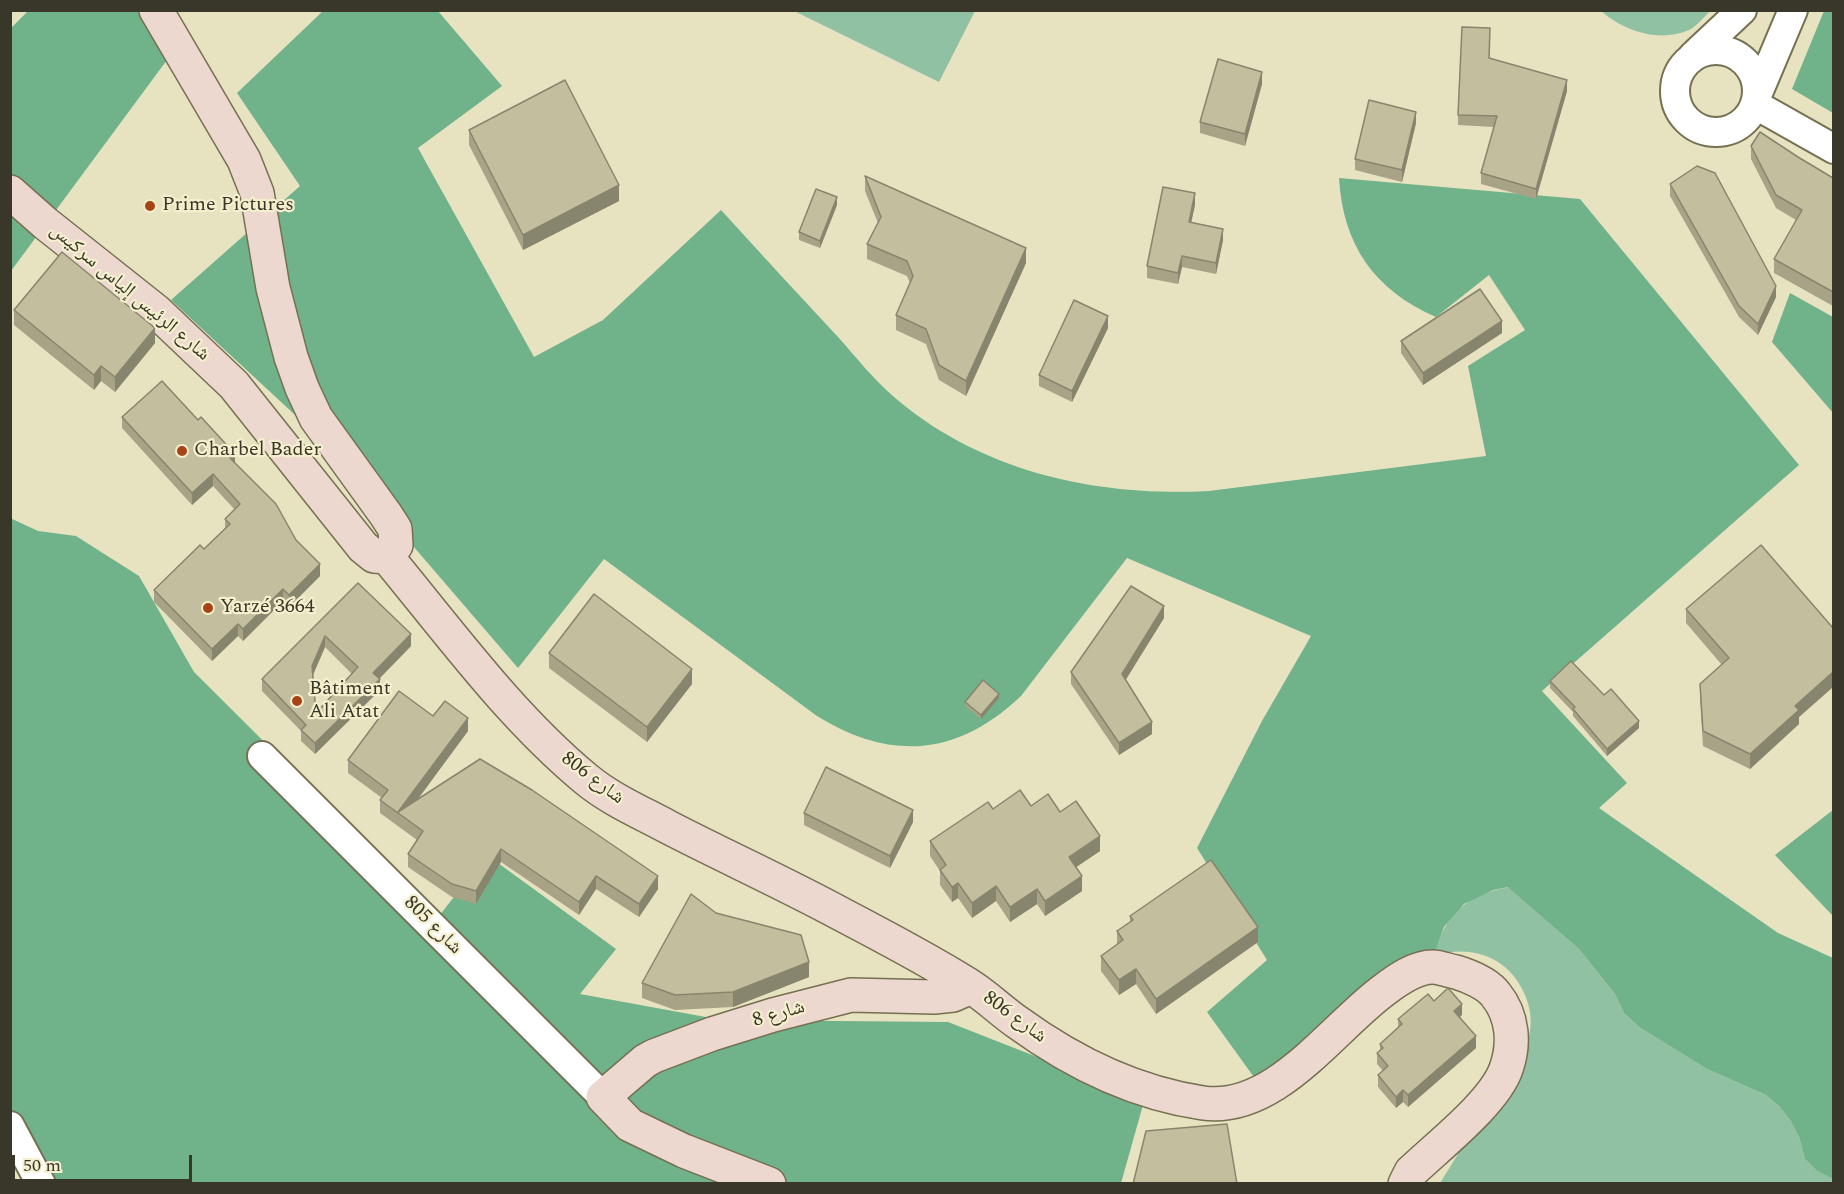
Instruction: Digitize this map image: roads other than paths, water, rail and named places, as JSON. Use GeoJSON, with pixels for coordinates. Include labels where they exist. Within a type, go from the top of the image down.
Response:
{"type":"FeatureCollection","features":[{"type":"Feature","properties":{"kind":"street"},"geometry":{"type":"LineString","coordinates":[[156,10],[244,160],[257,193],[273,288],[291,357],[302,388],[316,418],[395,529],[396,545],[387,557]]}},
{"type":"Feature","properties":{"kind":"street"},"geometry":{"type":"LineString","coordinates":[[1742,10],[1682,67],[1677,78],[1676,101],[1688,122],[1709,132],[1721,133],[1743,124],[1757,99],[1793,10]]}},
{"type":"Feature","properties":{"kind":"street"},"geometry":{"type":"LineString","coordinates":[[1690,59],[1712,50],[1724,50],[1735,54],[1752,70],[1757,81],[1757,99]]}},
{"type":"Feature","properties":{"kind":"street"},"geometry":{"type":"LineString","coordinates":[[1757,99],[1833,149]]}},
{"type":"Feature","properties":{"kind":"street","name":"شارع الرئيس إلياس سركيس"},"geometry":{"type":"LineString","coordinates":[[10,192],[45,223],[156,311],[196,348],[234,385],[363,547],[374,556],[387,557]]}},
{"type":"Feature","properties":{"kind":"street","name":"شارع 806"},"geometry":{"type":"LineString","coordinates":[[387,557],[491,683],[542,740],[590,782],[626,804],[702,844],[839,912],[971,987],[1016,1022],[1065,1055],[1114,1078],[1163,1095],[1208,1104],[1241,1101],[1288,1076],[1377,995],[1403,976],[1431,967],[1463,974],[1493,990],[1507,1011],[1512,1035],[1508,1065],[1498,1087],[1411,1172],[1405,1184]]}},
{"type":"Feature","properties":{"kind":"street","name":"شارع 805"},"geometry":{"type":"LineString","coordinates":[[262,756],[603,1097]]}},
{"type":"Feature","properties":{"kind":"street","name":"شارع 8"},"geometry":{"type":"LineString","coordinates":[[603,1097],[645,1061],[712,1034],[851,995],[934,997],[953,995],[971,987]]}},
{"type":"Feature","properties":{"kind":"street"},"geometry":{"type":"LineString","coordinates":[[603,1097],[630,1125],[684,1151],[769,1184]]}},
{"type":"Feature","properties":{"kind":"street"},"geometry":{"type":"LineString","coordinates":[[10,1126],[41,1184]]}},
{"type":"Feature","properties":{"kind":"place","name":"Prime Pictures"},"geometry":{"type":"Point","coordinates":[150,206]}},
{"type":"Feature","properties":{"kind":"place","name":"Charbel Bader"},"geometry":{"type":"Point","coordinates":[182,451]}},
{"type":"Feature","properties":{"kind":"place","name":"Yarzé 3664"},"geometry":{"type":"Point","coordinates":[208,608]}},
{"type":"Feature","properties":{"kind":"place","name":"Bâtiment Ali Atat"},"geometry":{"type":"Point","coordinates":[297,701]}}]}
